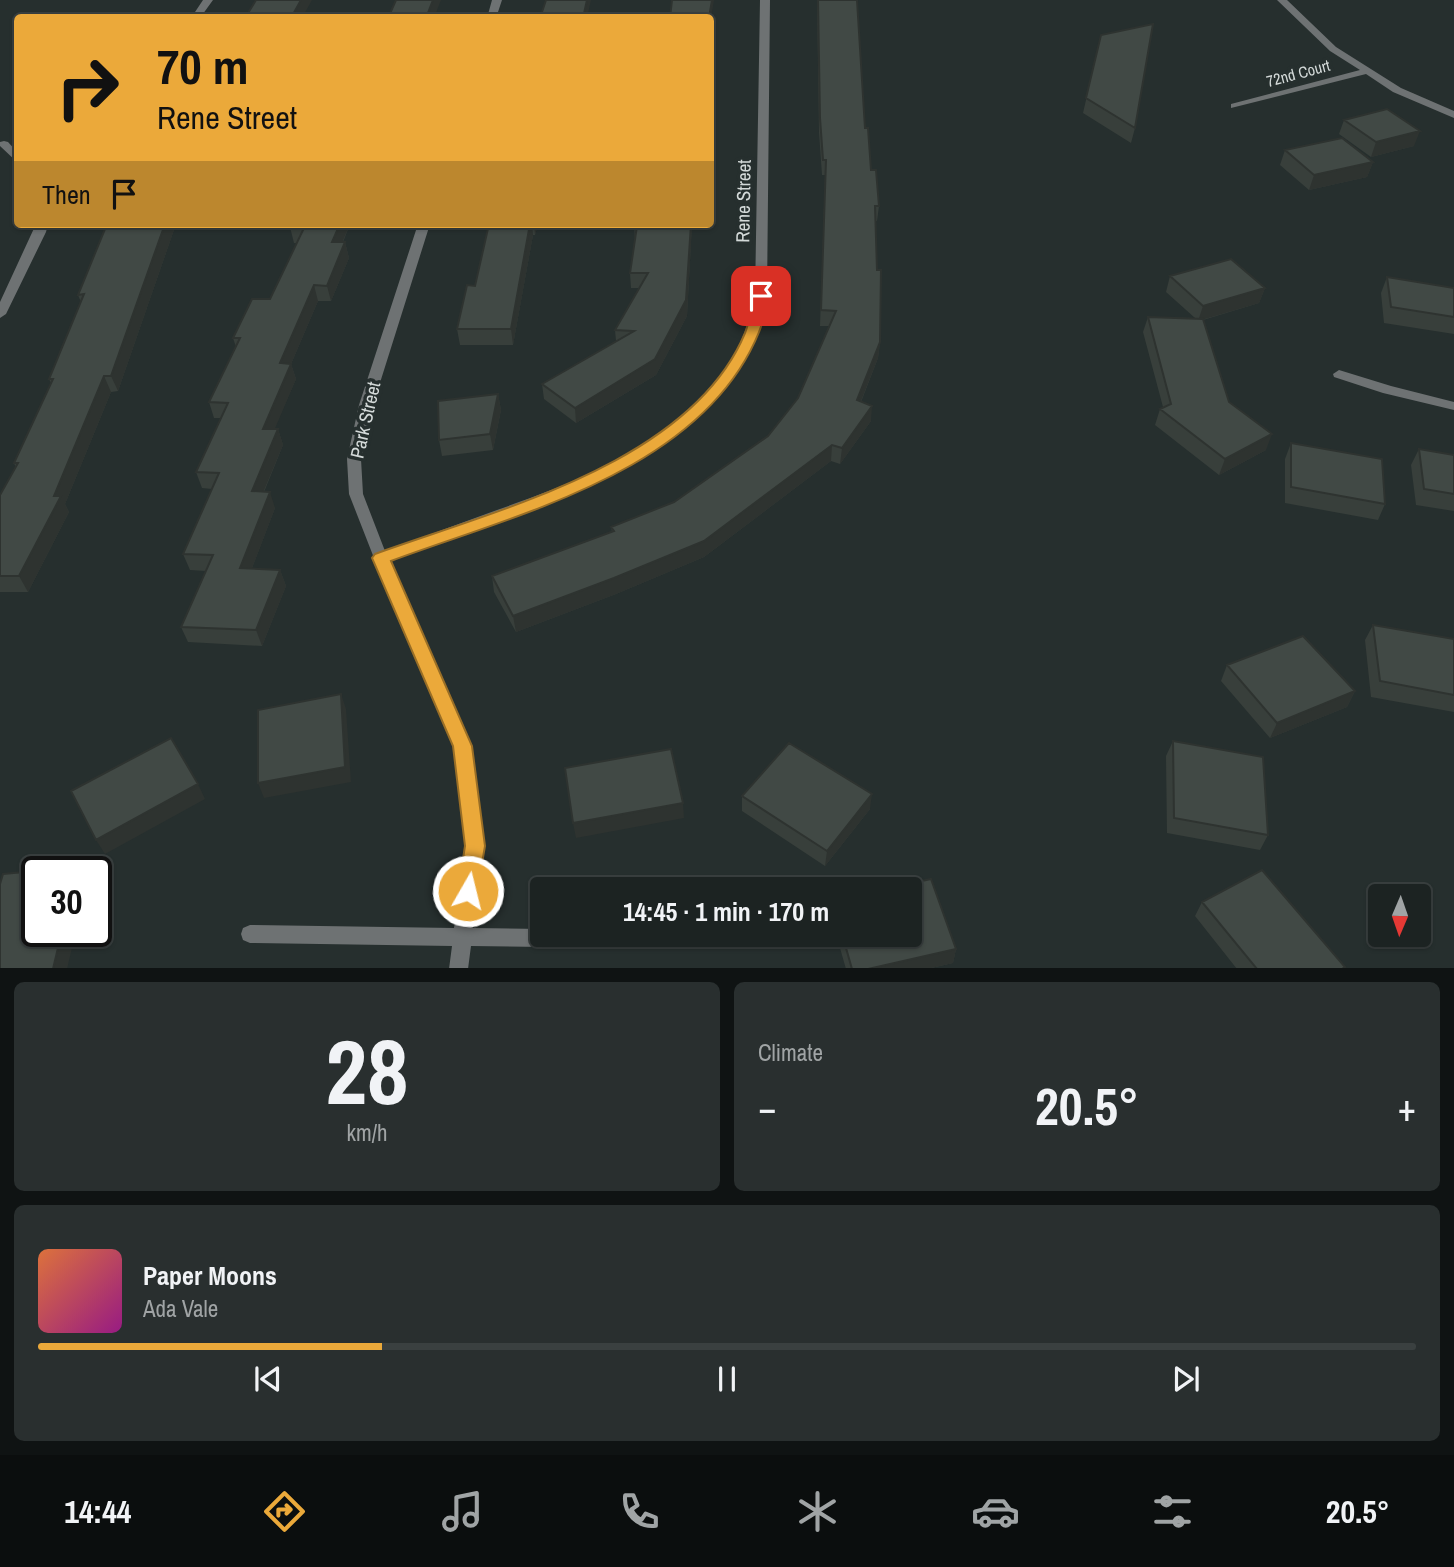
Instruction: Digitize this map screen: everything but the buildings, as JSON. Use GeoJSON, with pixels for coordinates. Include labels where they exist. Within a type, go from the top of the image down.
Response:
{"type":"FeatureCollection","features":[{"type":"Feature","properties":{"kind":"street","name":"Rene Street"},"geometry":{"type":"LineString","coordinates":[[381,558],[589,482],[643,453],[669,435],[698,410],[732,371],[753,331],[761,296],[765,0]]}},
{"type":"Feature","properties":{"kind":"street"},"geometry":{"type":"LineString","coordinates":[[1282,0],[1333,49],[1397,90],[1454,115]]}},
{"type":"Feature","properties":{"kind":"street","name":"72nd Court"},"geometry":{"type":"LineString","coordinates":[[1235,106],[1368,71]]}},
{"type":"Feature","properties":{"kind":"street"},"geometry":{"type":"LineString","coordinates":[[0,314],[41,228]]}},
{"type":"Feature","properties":{"kind":"street","name":"Park Street"},"geometry":{"type":"LineString","coordinates":[[424,228],[366,405],[354,459],[356,494],[462,746],[475,846],[458,968]]}},
{"type":"Feature","properties":{"kind":"street"},"geometry":{"type":"LineString","coordinates":[[1339,374],[1388,390],[1454,406]]}},
{"type":"Feature","properties":{"kind":"street"},"geometry":{"type":"LineString","coordinates":[[250,934],[530,938]]}},
{"type":"Feature","properties":{"kind":"route"},"geometry":{"type":"LineString","coordinates":[[468,891],[475,846],[462,746],[381,558],[589,482],[643,453],[698,410],[732,371],[753,331],[761,296]]}}]}
